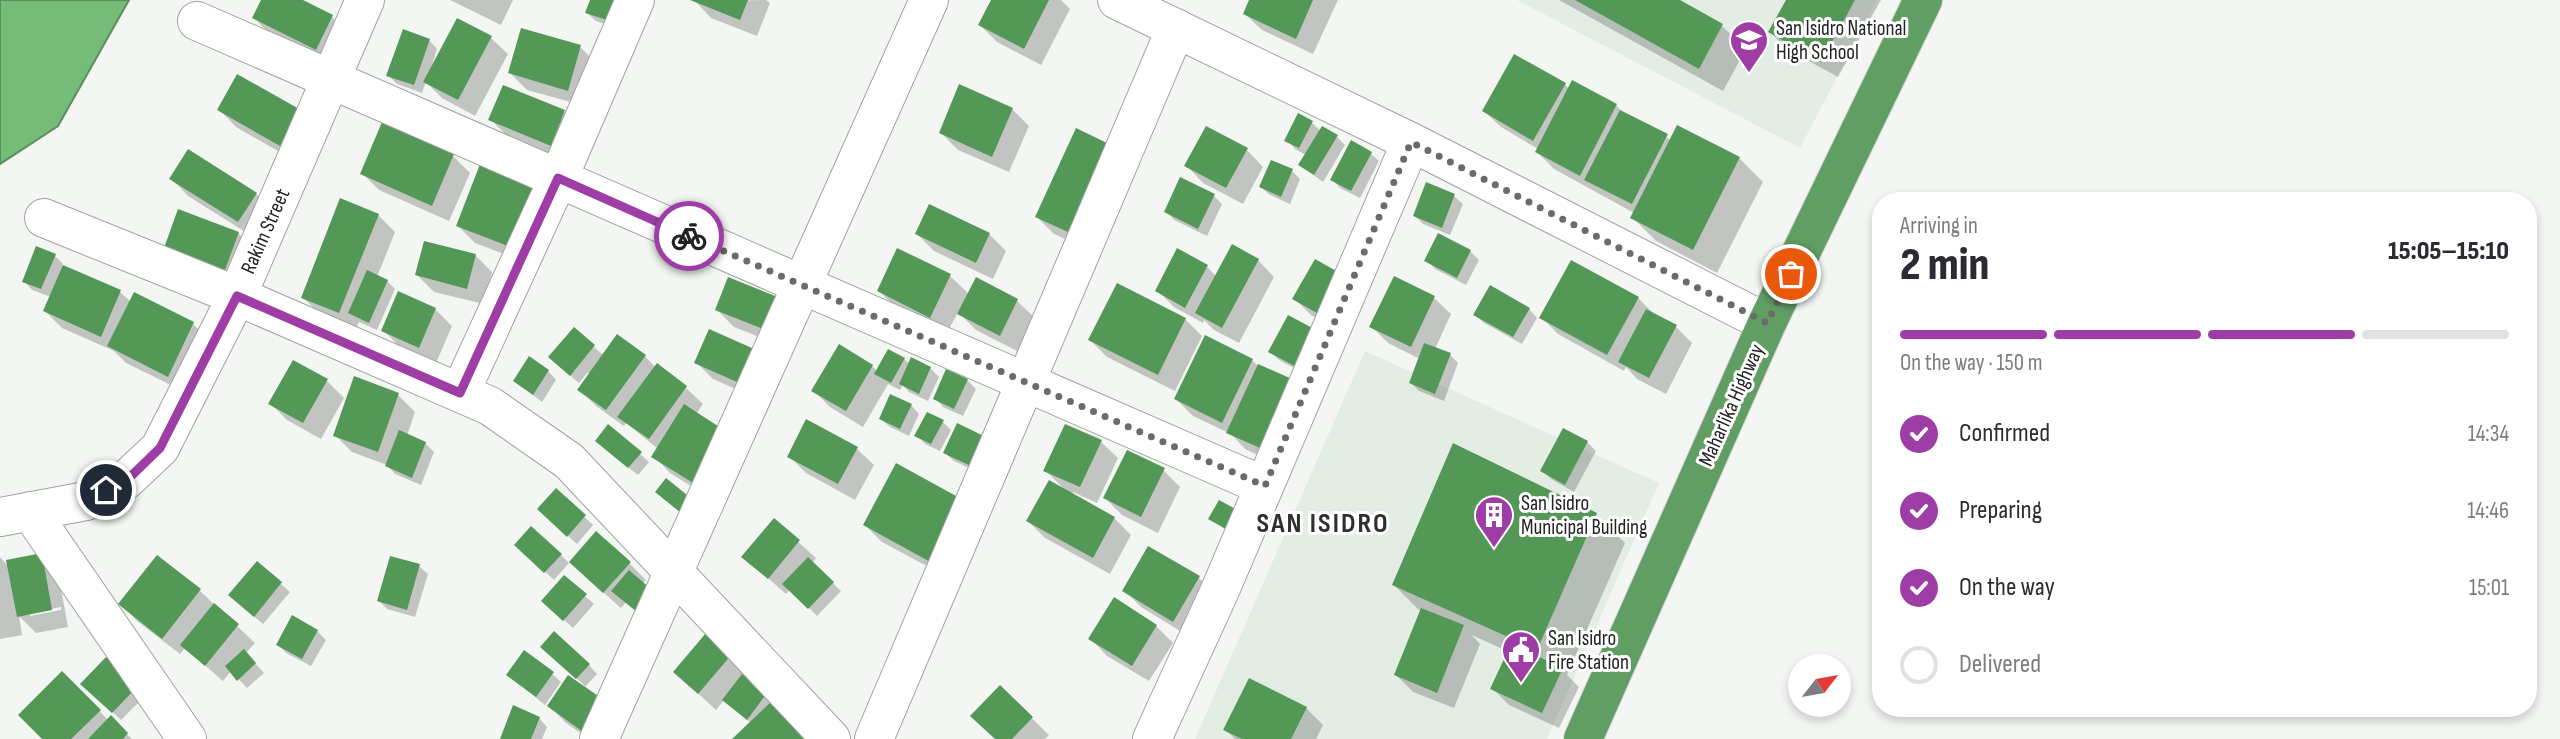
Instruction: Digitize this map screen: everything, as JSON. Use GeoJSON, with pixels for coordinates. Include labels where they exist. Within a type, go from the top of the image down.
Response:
{"type":"FeatureCollection","features":[{"type":"Feature","properties":{"kind":"highway","name":"Maharlika Highway"},"geometry":{"type":"LineString","coordinates":[[1583,739],[1767,323],[1923,0]]}},
{"type":"Feature","properties":{"kind":"street","name":"Rakim Street"},"geometry":{"type":"LineString","coordinates":[[15,514],[86,500],[127,480],[160,448],[237,296],[365,0]]}},
{"type":"Feature","properties":{"kind":"street"},"geometry":{"type":"LineString","coordinates":[[460,393],[635,0]]}},
{"type":"Feature","properties":{"kind":"street"},"geometry":{"type":"LineString","coordinates":[[599,739],[929,0]]}},
{"type":"Feature","properties":{"kind":"street"},"geometry":{"type":"LineString","coordinates":[[1117,0],[1411,142],[1767,323]]}},
{"type":"Feature","properties":{"kind":"street"},"geometry":{"type":"LineString","coordinates":[[197,21],[1265,486]]}},
{"type":"Feature","properties":{"kind":"street"},"geometry":{"type":"LineString","coordinates":[[874,739],[1176,28]]}},
{"type":"Feature","properties":{"kind":"street"},"geometry":{"type":"LineString","coordinates":[[1152,739],[1265,486],[1411,142]]}},
{"type":"Feature","properties":{"kind":"street"},"geometry":{"type":"LineString","coordinates":[[44,218],[237,296],[490,406],[569,461],[831,739]]}},
{"type":"Feature","properties":{"kind":"street"},"geometry":{"type":"LineString","coordinates":[[15,514],[187,739]]}},
{"type":"Feature","properties":{"kind":"shaded area"},"geometry":{"type":"Polygon","coordinates":[[[0,0],[129,0],[58,126],[0,164],[0,0]]]}},
{"type":"Feature","properties":{"kind":"shaded area","name":"San Isidro National High School"},"geometry":{"type":"Polygon","coordinates":[[[1517,0],[1877,0],[1800,148],[1517,0]]]}},
{"type":"Feature","properties":{"kind":"shaded area"},"geometry":{"type":"Polygon","coordinates":[[[1365,351],[1659,483],[1547,739],[1195,739],[1365,351]]]}},
{"type":"Feature","properties":{"kind":"building"},"geometry":{"type":"Polygon","coordinates":[[[261,0],[303,0],[333,15],[316,50],[252,18],[261,0]]]}},
{"type":"Feature","properties":{"kind":"building"},"geometry":{"type":"Polygon","coordinates":[[[590,0],[628,0],[620,24],[585,13],[590,0]]]}},
{"type":"Feature","properties":{"kind":"building"},"geometry":{"type":"Polygon","coordinates":[[[690,0],[748,0],[740,20],[690,0]]]}},
{"type":"Feature","properties":{"kind":"building"},"geometry":{"type":"Polygon","coordinates":[[[991,0],[1049,0],[1024,49],[978,25],[991,0]]]}},
{"type":"Feature","properties":{"kind":"building"},"geometry":{"type":"Polygon","coordinates":[[[1249,0],[1313,0],[1296,39],[1243,14],[1249,0]]]}},
{"type":"Feature","properties":{"kind":"building"},"geometry":{"type":"Polygon","coordinates":[[[1575,0],[1680,0],[1723,24],[1699,69],[1575,0]]]}},
{"type":"Feature","properties":{"kind":"building"},"geometry":{"type":"Polygon","coordinates":[[[1786,0],[1855,0],[1821,62],[1768,32],[1786,0]]]}},
{"type":"Feature","properties":{"kind":"building"},"geometry":{"type":"Polygon","coordinates":[[[457,18],[492,36],[458,100],[423,82],[457,18]]]}},
{"type":"Feature","properties":{"kind":"building"},"geometry":{"type":"Polygon","coordinates":[[[521,28],[581,45],[568,91],[508,73],[521,28]]]}},
{"type":"Feature","properties":{"kind":"building"},"geometry":{"type":"Polygon","coordinates":[[[403,29],[430,39],[414,85],[386,76],[403,29]]]}},
{"type":"Feature","properties":{"kind":"building"},"geometry":{"type":"Polygon","coordinates":[[[1514,54],[1566,83],[1533,141],[1482,111],[1514,54]]]}},
{"type":"Feature","properties":{"kind":"building"},"geometry":{"type":"Polygon","coordinates":[[[237,74],[301,110],[280,146],[217,110],[237,74]]]}},
{"type":"Feature","properties":{"kind":"building"},"geometry":{"type":"Polygon","coordinates":[[[1572,80],[1617,104],[1580,176],[1535,152],[1572,80]]]}},
{"type":"Feature","properties":{"kind":"building"},"geometry":{"type":"Polygon","coordinates":[[[959,84],[1013,108],[992,157],[939,133],[959,84]]]}},
{"type":"Feature","properties":{"kind":"building"},"geometry":{"type":"Polygon","coordinates":[[[503,85],[565,110],[551,146],[488,120],[503,85]]]}},
{"type":"Feature","properties":{"kind":"building"},"geometry":{"type":"Polygon","coordinates":[[[1620,110],[1668,134],[1632,204],[1584,180],[1620,110]]]}},
{"type":"Feature","properties":{"kind":"building"},"geometry":{"type":"Polygon","coordinates":[[[1298,113],[1313,121],[1299,148],[1284,141],[1298,113]]]}},
{"type":"Feature","properties":{"kind":"building"},"geometry":{"type":"Polygon","coordinates":[[[382,122],[454,154],[432,206],[360,174],[382,122]]]}},
{"type":"Feature","properties":{"kind":"building"},"geometry":{"type":"Polygon","coordinates":[[[1677,125],[1740,157],[1693,250],[1630,218],[1677,125]]]}},
{"type":"Feature","properties":{"kind":"building"},"geometry":{"type":"Polygon","coordinates":[[[1206,126],[1248,148],[1226,188],[1184,166],[1206,126]]]}},
{"type":"Feature","properties":{"kind":"building"},"geometry":{"type":"Polygon","coordinates":[[[1322,126],[1338,135],[1314,175],[1298,165],[1322,126]]]}},
{"type":"Feature","properties":{"kind":"building"},"geometry":{"type":"Polygon","coordinates":[[[1076,128],[1109,144],[1068,232],[1035,217],[1076,128]]]}},
{"type":"Feature","properties":{"kind":"building"},"geometry":{"type":"Polygon","coordinates":[[[1351,140],[1372,152],[1351,191],[1330,180],[1351,140]]]}},
{"type":"Feature","properties":{"kind":"building"},"geometry":{"type":"Polygon","coordinates":[[[188,149],[257,193],[238,222],[169,179],[188,149]]]}},
{"type":"Feature","properties":{"kind":"building"},"geometry":{"type":"Polygon","coordinates":[[[482,159],[539,182],[513,248],[456,226],[482,159]]]}},
{"type":"Feature","properties":{"kind":"building"},"geometry":{"type":"Polygon","coordinates":[[[1271,160],[1293,169],[1281,197],[1259,187],[1271,160]]]}},
{"type":"Feature","properties":{"kind":"building"},"geometry":{"type":"Polygon","coordinates":[[[1180,177],[1215,194],[1198,229],[1164,212],[1180,177]]]}},
{"type":"Feature","properties":{"kind":"building"},"geometry":{"type":"Polygon","coordinates":[[[1426,182],[1455,194],[1442,228],[1413,216],[1426,182]]]}},
{"type":"Feature","properties":{"kind":"building"},"geometry":{"type":"Polygon","coordinates":[[[340,198],[379,214],[339,313],[301,298],[340,198]]]}},
{"type":"Feature","properties":{"kind":"building"},"geometry":{"type":"Polygon","coordinates":[[[929,204],[990,233],[976,263],[915,234],[929,204]]]}},
{"type":"Feature","properties":{"kind":"building"},"geometry":{"type":"Polygon","coordinates":[[[178,209],[239,232],[225,270],[164,248],[178,209]]]}},
{"type":"Feature","properties":{"kind":"building"},"geometry":{"type":"Polygon","coordinates":[[[1438,233],[1471,250],[1457,278],[1424,261],[1438,233]]]}},
{"type":"Feature","properties":{"kind":"building"},"geometry":{"type":"Polygon","coordinates":[[[424,241],[476,254],[467,289],[415,275],[424,241]]]}},
{"type":"Feature","properties":{"kind":"building"},"geometry":{"type":"Polygon","coordinates":[[[1232,244],[1259,259],[1222,328],[1195,313],[1232,244]]]}},
{"type":"Feature","properties":{"kind":"building"},"geometry":{"type":"Polygon","coordinates":[[[36,246],[56,254],[41,289],[22,282],[36,246]]]}},
{"type":"Feature","properties":{"kind":"building"},"geometry":{"type":"Polygon","coordinates":[[[897,248],[951,274],[930,318],[877,291],[897,248]]]}},
{"type":"Feature","properties":{"kind":"building"},"geometry":{"type":"Polygon","coordinates":[[[1177,248],[1208,265],[1185,308],[1155,291],[1177,248]]]}},
{"type":"Feature","properties":{"kind":"building"},"geometry":{"type":"Polygon","coordinates":[[[1315,259],[1347,277],[1324,317],[1292,299],[1315,259]]]}},
{"type":"Feature","properties":{"kind":"building"},"geometry":{"type":"Polygon","coordinates":[[[1571,260],[1639,297],[1607,355],[1539,318],[1571,260]]]}},
{"type":"Feature","properties":{"kind":"building"},"geometry":{"type":"Polygon","coordinates":[[[63,265],[121,290],[101,337],[43,311],[63,265]]]}},
{"type":"Feature","properties":{"kind":"building"},"geometry":{"type":"Polygon","coordinates":[[[367,270],[388,280],[369,323],[348,313],[367,270]]]}},
{"type":"Feature","properties":{"kind":"building"},"geometry":{"type":"Polygon","coordinates":[[[1394,276],[1435,296],[1411,347],[1369,327],[1394,276]]]}},
{"type":"Feature","properties":{"kind":"building"},"geometry":{"type":"Polygon","coordinates":[[[728,277],[785,300],[771,332],[715,310],[728,277]]]}},
{"type":"Feature","properties":{"kind":"building"},"geometry":{"type":"Polygon","coordinates":[[[976,277],[1018,299],[1000,336],[957,314],[976,277]]]}},
{"type":"Feature","properties":{"kind":"building"},"geometry":{"type":"Polygon","coordinates":[[[1117,283],[1186,318],[1158,375],[1088,340],[1117,283]]]}},
{"type":"Feature","properties":{"kind":"building"},"geometry":{"type":"Polygon","coordinates":[[[1490,285],[1530,308],[1513,337],[1473,315],[1490,285]]]}},
{"type":"Feature","properties":{"kind":"building"},"geometry":{"type":"Polygon","coordinates":[[[398,291],[436,308],[419,348],[381,331],[398,291]]]}},
{"type":"Feature","properties":{"kind":"building"},"geometry":{"type":"Polygon","coordinates":[[[134,292],[194,322],[168,377],[107,346],[134,292]]]}},
{"type":"Feature","properties":{"kind":"building"},"geometry":{"type":"Polygon","coordinates":[[[1646,309],[1677,325],[1649,378],[1618,362],[1646,309]]]}},
{"type":"Feature","properties":{"kind":"building"},"geometry":{"type":"Polygon","coordinates":[[[1288,315],[1318,331],[1298,368],[1268,352],[1288,315]]]}},
{"type":"Feature","properties":{"kind":"building"},"geometry":{"type":"Polygon","coordinates":[[[574,327],[595,345],[570,376],[548,357],[574,327]]]}},
{"type":"Feature","properties":{"kind":"building"},"geometry":{"type":"Polygon","coordinates":[[[709,329],[761,352],[746,386],[694,363],[709,329]]]}},
{"type":"Feature","properties":{"kind":"building"},"geometry":{"type":"Polygon","coordinates":[[[617,334],[646,355],[606,410],[577,390],[617,334]]]}},
{"type":"Feature","properties":{"kind":"building"},"geometry":{"type":"Polygon","coordinates":[[[1205,335],[1253,359],[1222,423],[1174,399],[1205,335]]]}},
{"type":"Feature","properties":{"kind":"building"},"geometry":{"type":"Polygon","coordinates":[[[1424,343],[1451,353],[1435,394],[1409,383],[1424,343]]]}},
{"type":"Feature","properties":{"kind":"building"},"geometry":{"type":"Polygon","coordinates":[[[839,344],[873,365],[846,411],[811,391],[839,344]]]}},
{"type":"Feature","properties":{"kind":"building"},"geometry":{"type":"Polygon","coordinates":[[[888,349],[905,358],[891,383],[874,374],[888,349]]]}},
{"type":"Feature","properties":{"kind":"building"},"geometry":{"type":"Polygon","coordinates":[[[529,356],[549,370],[533,395],[513,381],[529,356]]]}},
{"type":"Feature","properties":{"kind":"building"},"geometry":{"type":"Polygon","coordinates":[[[911,357],[931,367],[919,394],[899,384],[911,357]]]}},
{"type":"Feature","properties":{"kind":"building"},"geometry":{"type":"Polygon","coordinates":[[[293,360],[328,379],[303,423],[268,404],[293,360]]]}},
{"type":"Feature","properties":{"kind":"building"},"geometry":{"type":"Polygon","coordinates":[[[657,363],[687,386],[649,439],[617,417],[657,363]]]}},
{"type":"Feature","properties":{"kind":"building"},"geometry":{"type":"Polygon","coordinates":[[[1258,364],[1292,379],[1260,448],[1226,433],[1258,364]]]}},
{"type":"Feature","properties":{"kind":"building"},"geometry":{"type":"Polygon","coordinates":[[[946,369],[968,379],[954,409],[933,399],[946,369]]]}},
{"type":"Feature","properties":{"kind":"building"},"geometry":{"type":"Polygon","coordinates":[[[354,376],[399,393],[378,452],[333,436],[354,376]]]}},
{"type":"Feature","properties":{"kind":"building"},"geometry":{"type":"Polygon","coordinates":[[[890,394],[912,404],[900,429],[879,419],[890,394]]]}},
{"type":"Feature","properties":{"kind":"building"},"geometry":{"type":"Polygon","coordinates":[[[684,404],[730,434],[698,486],[651,457],[684,404]]]}},
{"type":"Feature","properties":{"kind":"building"},"geometry":{"type":"Polygon","coordinates":[[[927,412],[944,420],[931,444],[914,436],[927,412]]]}},
{"type":"Feature","properties":{"kind":"building"},"geometry":{"type":"Polygon","coordinates":[[[806,419],[858,447],[838,484],[787,457],[806,419]]]}},
{"type":"Feature","properties":{"kind":"building"},"geometry":{"type":"Polygon","coordinates":[[[957,423],[990,439],[977,469],[943,453],[957,423]]]}},
{"type":"Feature","properties":{"kind":"building"},"geometry":{"type":"Polygon","coordinates":[[[608,424],[642,452],[628,468],[595,441],[608,424]]]}},
{"type":"Feature","properties":{"kind":"building"},"geometry":{"type":"Polygon","coordinates":[[[1065,424],[1102,440],[1080,487],[1043,471],[1065,424]]]}},
{"type":"Feature","properties":{"kind":"building"},"geometry":{"type":"Polygon","coordinates":[[[1563,428],[1588,441],[1565,485],[1540,471],[1563,428]]]}},
{"type":"Feature","properties":{"kind":"building"},"geometry":{"type":"Polygon","coordinates":[[[399,430],[426,442],[412,478],[385,466],[399,430]]]}},
{"type":"Feature","properties":{"kind":"building","name":"San Isidro Municipal Building"},"geometry":{"type":"Polygon","coordinates":[[[1453,443],[1597,513],[1537,650],[1392,585],[1453,443]]]}},
{"type":"Feature","properties":{"kind":"building"},"geometry":{"type":"Polygon","coordinates":[[[1127,450],[1165,468],[1141,517],[1103,498],[1127,450]]]}},
{"type":"Feature","properties":{"kind":"building"},"geometry":{"type":"Polygon","coordinates":[[[896,463],[967,502],[934,564],[863,525],[896,463]]]}},
{"type":"Feature","properties":{"kind":"building"},"geometry":{"type":"Polygon","coordinates":[[[666,478],[692,499],[681,513],[655,492],[666,478]]]}},
{"type":"Feature","properties":{"kind":"building"},"geometry":{"type":"Polygon","coordinates":[[[1049,480],[1115,517],[1093,558],[1026,521],[1049,480]]]}},
{"type":"Feature","properties":{"kind":"building"},"geometry":{"type":"Polygon","coordinates":[[[556,488],[586,515],[567,537],[537,509],[556,488]]]}},
{"type":"Feature","properties":{"kind":"building"},"geometry":{"type":"Polygon","coordinates":[[[1219,500],[1241,512],[1231,532],[1208,519],[1219,500]]]}},
{"type":"Feature","properties":{"kind":"building"},"geometry":{"type":"Polygon","coordinates":[[[774,518],[800,540],[768,579],[741,557],[774,518]]]}},
{"type":"Feature","properties":{"kind":"building"},"geometry":{"type":"Polygon","coordinates":[[[531,526],[562,554],[544,573],[514,545],[531,526]]]}},
{"type":"Feature","properties":{"kind":"building"},"geometry":{"type":"Polygon","coordinates":[[[596,531],[631,562],[603,593],[569,562],[596,531]]]}},
{"type":"Feature","properties":{"kind":"building"},"geometry":{"type":"Polygon","coordinates":[[[1148,546],[1200,576],[1173,622],[1122,591],[1148,546]]]}},
{"type":"Feature","properties":{"kind":"building"},"geometry":{"type":"Polygon","coordinates":[[[42,553],[52,610],[17,617],[6,560],[42,553]]]}},
{"type":"Feature","properties":{"kind":"building"},"geometry":{"type":"Polygon","coordinates":[[[157,555],[201,589],[162,639],[118,604],[157,555]]]}},
{"type":"Feature","properties":{"kind":"building"},"geometry":{"type":"Polygon","coordinates":[[[390,556],[420,564],[407,610],[377,601],[390,556]]]}},
{"type":"Feature","properties":{"kind":"building"},"geometry":{"type":"Polygon","coordinates":[[[808,557],[834,582],[808,609],[782,584],[808,557]]]}},
{"type":"Feature","properties":{"kind":"building"},"geometry":{"type":"Polygon","coordinates":[[[257,561],[282,582],[254,617],[228,595],[257,561]]]}},
{"type":"Feature","properties":{"kind":"building"},"geometry":{"type":"Polygon","coordinates":[[[629,570],[659,596],[642,616],[611,591],[629,570]]]}},
{"type":"Feature","properties":{"kind":"building"},"geometry":{"type":"Polygon","coordinates":[[[564,575],[587,594],[563,621],[541,601],[564,575]]]}},
{"type":"Feature","properties":{"kind":"building"},"geometry":{"type":"Polygon","coordinates":[[[1114,597],[1157,625],[1132,666],[1088,639],[1114,597]]]}},
{"type":"Feature","properties":{"kind":"building"},"geometry":{"type":"Polygon","coordinates":[[[214,603],[239,624],[205,666],[180,645],[214,603]]]}},
{"type":"Feature","properties":{"kind":"building"},"geometry":{"type":"Polygon","coordinates":[[[1421,608],[1464,625],[1437,693],[1394,675],[1421,608]]]}},
{"type":"Feature","properties":{"kind":"building"},"geometry":{"type":"Polygon","coordinates":[[[292,615],[318,630],[302,659],[276,645],[292,615]]]}},
{"type":"Feature","properties":{"kind":"building"},"geometry":{"type":"Polygon","coordinates":[[[554,631],[590,664],[576,679],[540,647],[554,631]]]}},
{"type":"Feature","properties":{"kind":"building"},"geometry":{"type":"Polygon","coordinates":[[[706,633],[732,654],[698,694],[673,672],[706,633]]]}},
{"type":"Feature","properties":{"kind":"building"},"geometry":{"type":"Polygon","coordinates":[[[1511,644],[1563,668],[1542,713],[1490,689],[1511,644]]]}},
{"type":"Feature","properties":{"kind":"building"},"geometry":{"type":"Polygon","coordinates":[[[244,649],[256,663],[237,681],[225,666],[244,649]]]}},
{"type":"Feature","properties":{"kind":"building"},"geometry":{"type":"Polygon","coordinates":[[[524,650],[554,672],[536,697],[506,675],[524,650]]]}},
{"type":"Feature","properties":{"kind":"building"},"geometry":{"type":"Polygon","coordinates":[[[106,657],[137,687],[112,713],[80,684],[106,657]]]}},
{"type":"Feature","properties":{"kind":"building"},"geometry":{"type":"Polygon","coordinates":[[[62,671],[101,710],[71,739],[42,739],[18,715],[62,671]]]}},
{"type":"Feature","properties":{"kind":"building"},"geometry":{"type":"Polygon","coordinates":[[[742,674],[767,693],[747,720],[722,700],[742,674]]]}},
{"type":"Feature","properties":{"kind":"building"},"geometry":{"type":"Polygon","coordinates":[[[568,675],[604,700],[583,732],[547,706],[568,675]]]}},
{"type":"Feature","properties":{"kind":"building"},"geometry":{"type":"Polygon","coordinates":[[[1249,678],[1307,707],[1291,739],[1242,739],[1223,730],[1249,678]]]}},
{"type":"Feature","properties":{"kind":"building"},"geometry":{"type":"Polygon","coordinates":[[[1000,685],[1033,717],[1012,739],[995,739],[970,716],[1000,685]]]}},
{"type":"Feature","properties":{"kind":"building"},"geometry":{"type":"Polygon","coordinates":[[[773,700],[810,739],[732,739],[773,700]]]}},
{"type":"Feature","properties":{"kind":"building"},"geometry":{"type":"Polygon","coordinates":[[[513,705],[540,717],[531,739],[500,739],[513,705]]]}},
{"type":"Feature","properties":{"kind":"building"},"geometry":{"type":"Polygon","coordinates":[[[111,715],[128,733],[123,739],[88,739],[111,715]]]}},
{"type":"Feature","properties":{"kind":"way so far"},"geometry":{"type":"LineString","coordinates":[[689,236],[1265,486],[1411,142],[1767,323],[1791,274]]}},
{"type":"Feature","properties":{"kind":"place","name":"San Isidro National High School"},"geometry":{"type":"Point","coordinates":[1749,74]}},
{"type":"Feature","properties":{"kind":"place","name":"San Isidro Municipal Building"},"geometry":{"type":"Point","coordinates":[1494,549]}},
{"type":"Feature","properties":{"kind":"place","name":"San Isidro Fire Station"},"geometry":{"type":"Point","coordinates":[1521,684]}},
{"type":"Feature","properties":{"kind":"district","name":"SAN ISIDRO"},"geometry":{"type":"Point","coordinates":[1323,522]}},
{"type":"Feature","properties":{"kind":"route"},"geometry":{"type":"LineString","coordinates":[[106,490],[127,480],[160,448],[237,296],[460,393],[558,178],[689,236]]}}]}
